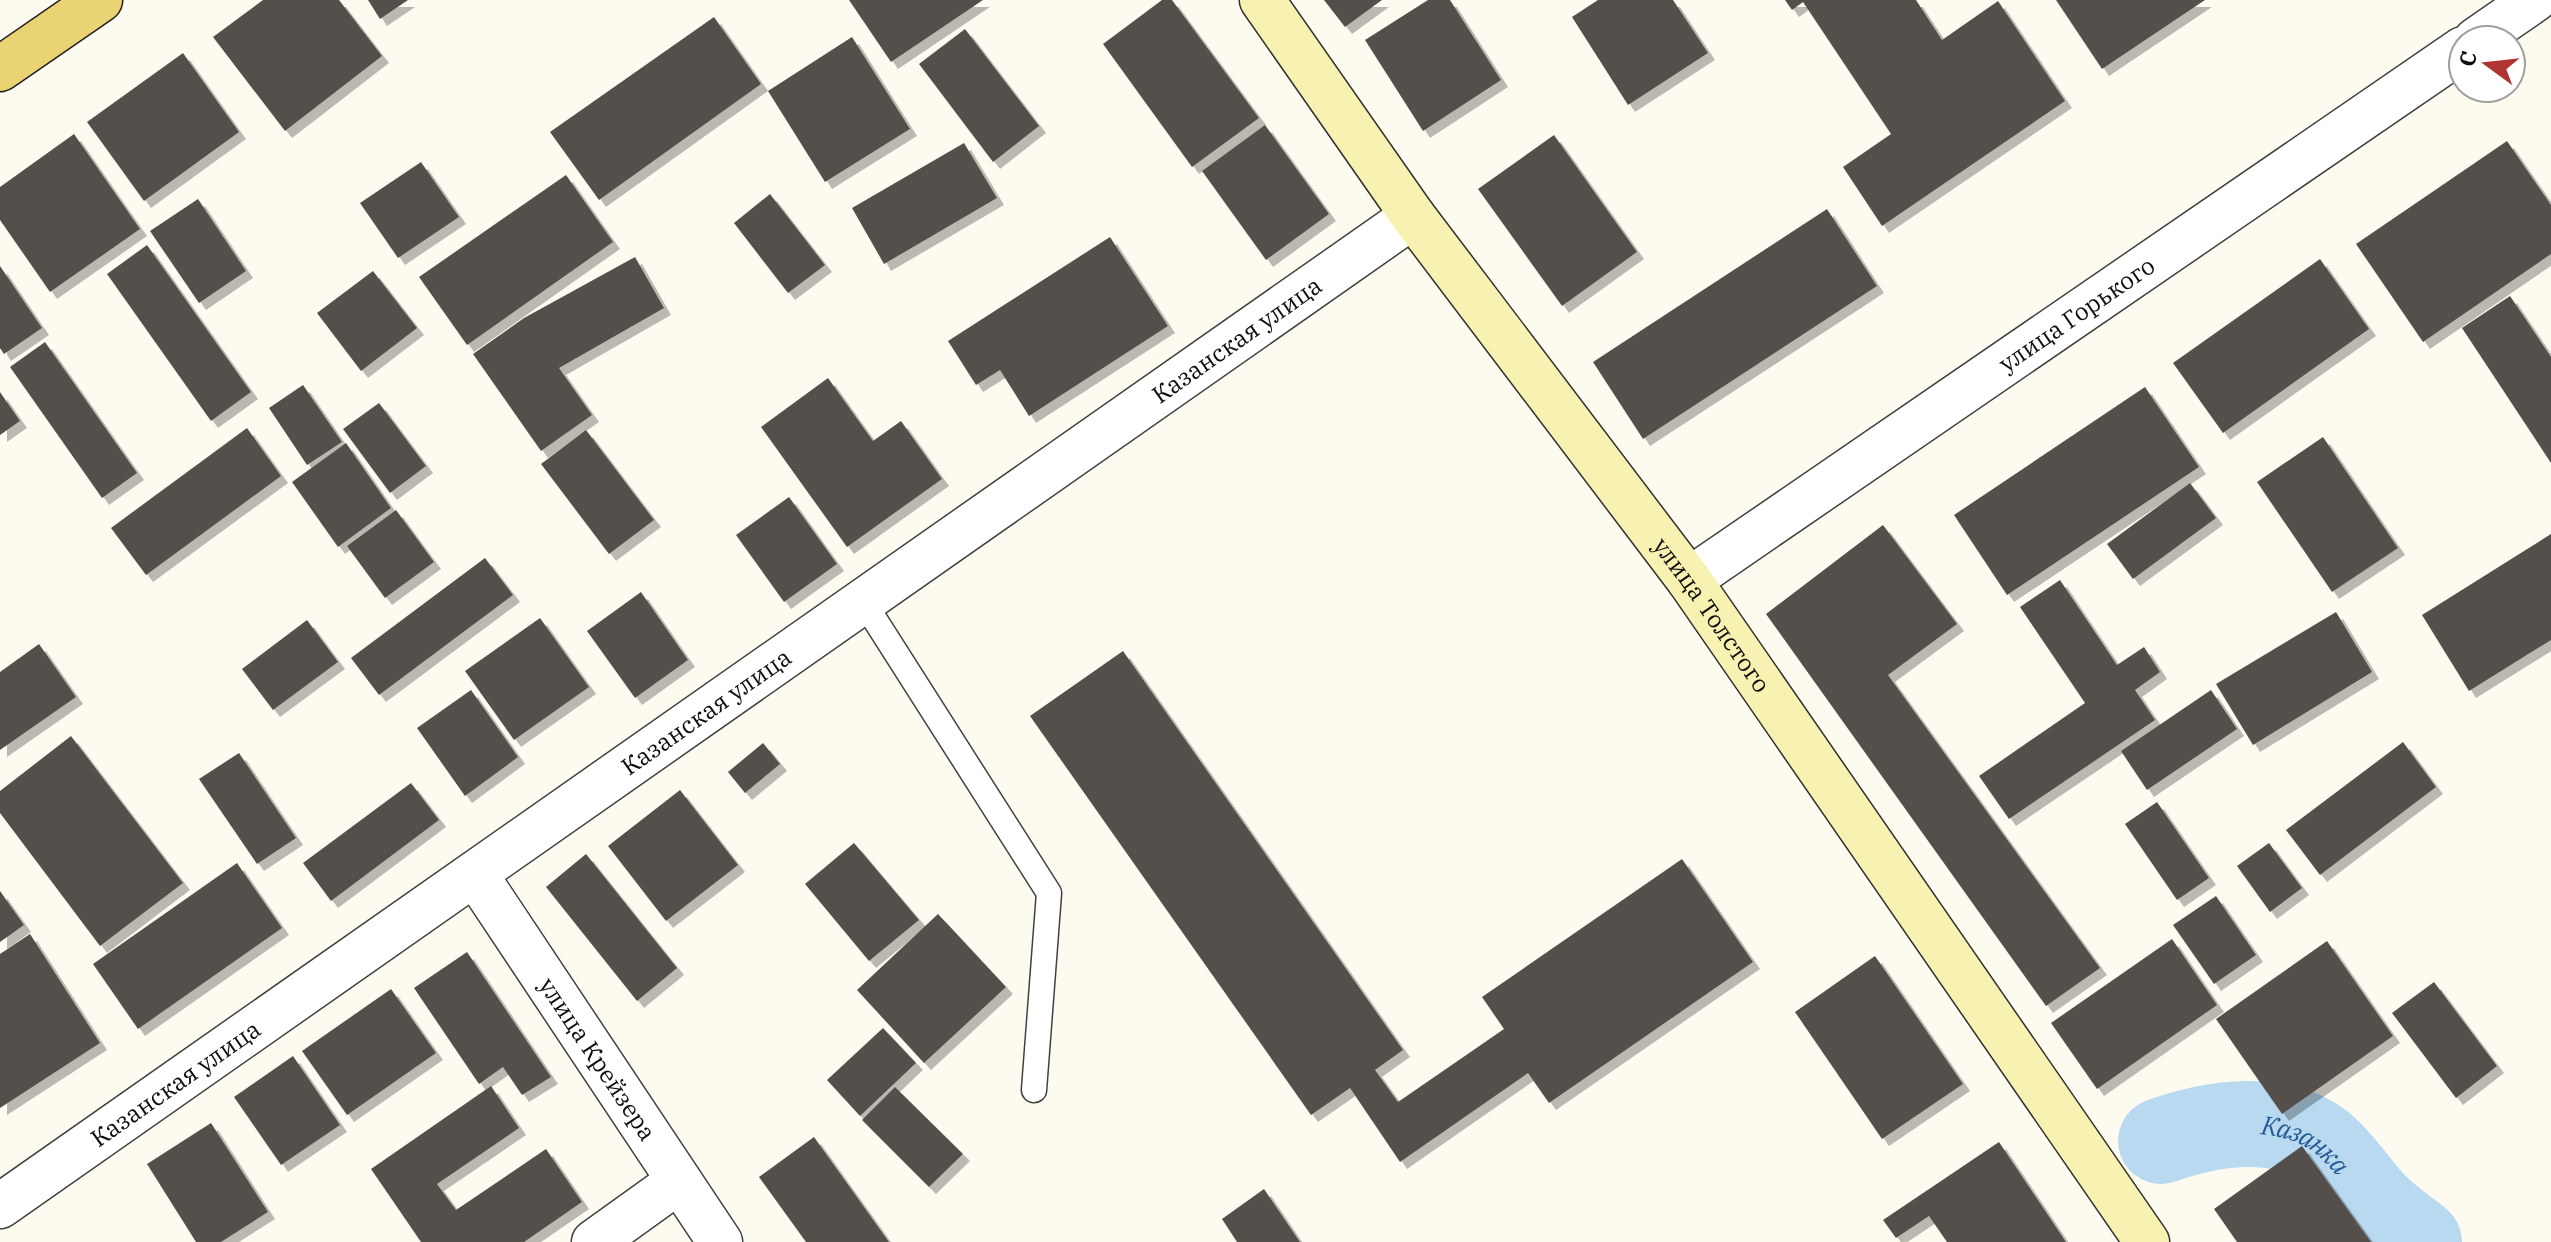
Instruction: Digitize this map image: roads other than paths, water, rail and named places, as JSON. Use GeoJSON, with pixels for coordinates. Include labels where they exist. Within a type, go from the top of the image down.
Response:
{"type":"FeatureCollection","features":[{"type":"Feature","properties":{"kind":"main road"},"geometry":{"type":"LineString","coordinates":[[0,69],[100,0]]}},
{"type":"Feature","properties":{"kind":"main road","name":"улица Толстого"},"geometry":{"type":"LineString","coordinates":[[1262,0],[1413,216],[1689,580],[2147,1242]]}},
{"type":"Feature","properties":{"kind":"street"},"geometry":{"type":"LineString","coordinates":[[2499,24],[2534,0]]}},
{"type":"Feature","properties":{"kind":"street","name":"улица Горького"},"geometry":{"type":"LineString","coordinates":[[1689,580],[2447,60]]}},
{"type":"Feature","properties":{"kind":"street","name":"Казанская улица"},"geometry":{"type":"LineString","coordinates":[[0,1206],[1413,216]]}},
{"type":"Feature","properties":{"kind":"street","name":"улица Крейзера"},"geometry":{"type":"LineString","coordinates":[[475,874],[720,1242]]}},
{"type":"Feature","properties":{"kind":"street"},"geometry":{"type":"LineString","coordinates":[[594,1242],[679,1181]]}},
{"type":"Feature","properties":{"kind":"lane"},"geometry":{"type":"LineString","coordinates":[[863,601],[1049,893],[1034,1090]]}},
{"type":"Feature","properties":{"kind":"waterway","name":"Казанка"},"geometry":{"type":"LineString","coordinates":[[2161,1141],[2200,1130],[2243,1124],[2285,1128],[2304,1135],[2329,1152],[2376,1207],[2419,1242]]}}]}
